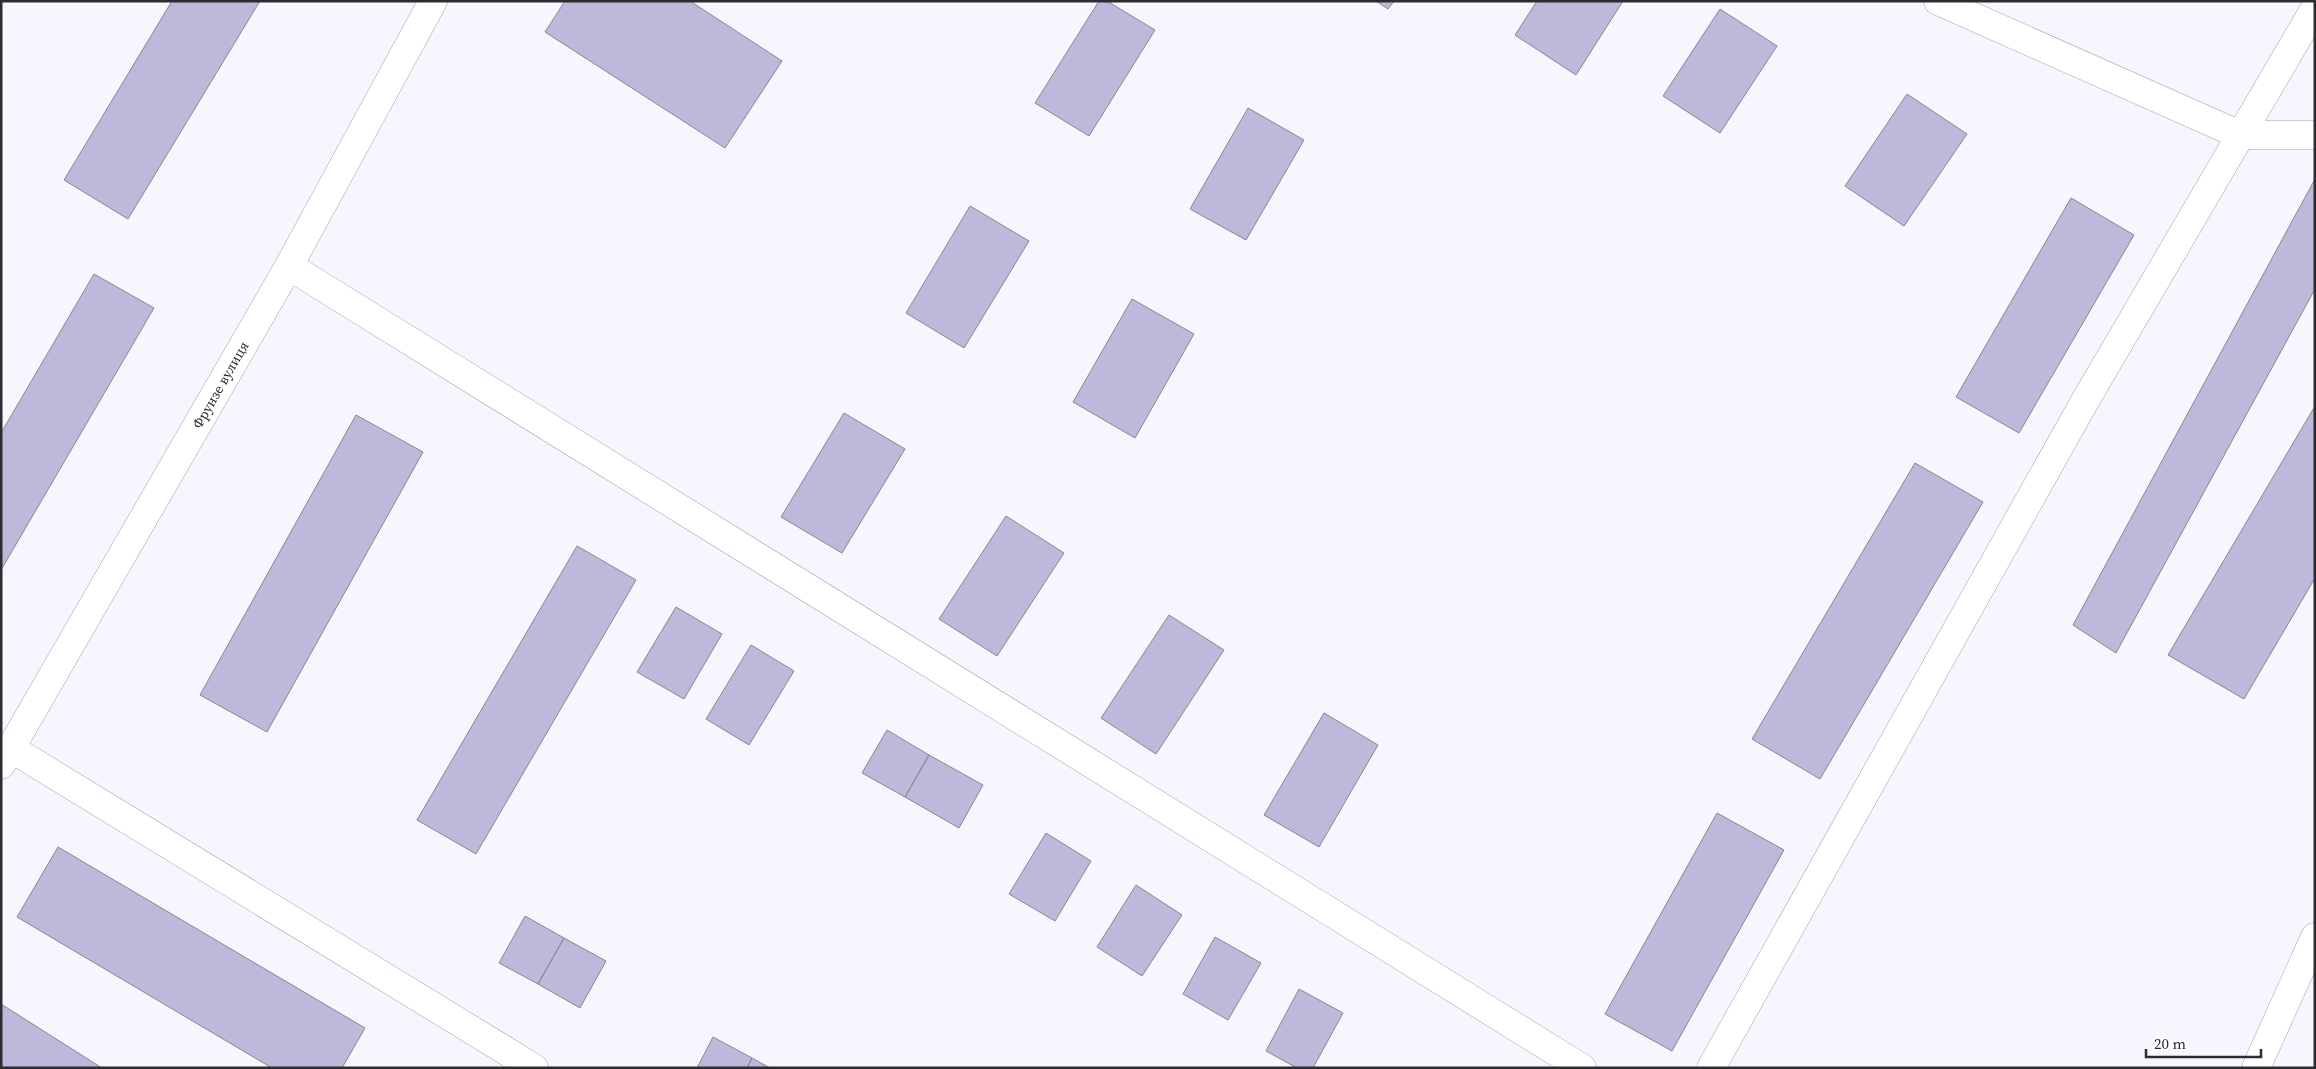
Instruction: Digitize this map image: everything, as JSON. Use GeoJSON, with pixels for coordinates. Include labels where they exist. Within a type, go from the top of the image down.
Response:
{"type":"FeatureCollection","features":[{"type":"Feature","properties":{"kind":"street","name":"Фрунзе вулиця"},"geometry":{"type":"LineString","coordinates":[[7,757],[289,266],[433,1]]}},
{"type":"Feature","properties":{"kind":"street"},"geometry":{"type":"LineString","coordinates":[[1938,1],[2240,135],[2315,135]]}},
{"type":"Feature","properties":{"kind":"street"},"geometry":{"type":"LineString","coordinates":[[1711,1068],[2085,401],[2315,8]]}},
{"type":"Feature","properties":{"kind":"street"},"geometry":{"type":"LineString","coordinates":[[289,266],[1582,1068]]}},
{"type":"Feature","properties":{"kind":"street"},"geometry":{"type":"LineString","coordinates":[[7,757],[534,1068]]}},
{"type":"Feature","properties":{"kind":"street"},"geometry":{"type":"LineString","coordinates":[[2256,1068],[2315,938]]}},
{"type":"Feature","properties":{"kind":"building"},"geometry":{"type":"Polygon","coordinates":[[[172,1],[260,1],[128,219],[64,180],[172,1]]]}},
{"type":"Feature","properties":{"kind":"building"},"geometry":{"type":"Polygon","coordinates":[[[565,1],[690,1],[782,61],[725,148],[545,32],[565,1]]]}},
{"type":"Feature","properties":{"kind":"building"},"geometry":{"type":"Polygon","coordinates":[[[1099,1],[1107,1],[1155,30],[1089,136],[1035,103],[1099,1]]]}},
{"type":"Feature","properties":{"kind":"building"},"geometry":{"type":"Polygon","coordinates":[[[1376,1],[1394,1],[1388,9],[1376,1]]]}},
{"type":"Feature","properties":{"kind":"building"},"geometry":{"type":"Polygon","coordinates":[[[1537,1],[1623,1],[1576,75],[1515,35],[1537,1]]]}},
{"type":"Feature","properties":{"kind":"building"},"geometry":{"type":"Polygon","coordinates":[[[1720,9],[1777,46],[1720,133],[1663,96],[1720,9]]]}},
{"type":"Feature","properties":{"kind":"building"},"geometry":{"type":"Polygon","coordinates":[[[1907,94],[1967,134],[1904,226],[1845,186],[1907,94]]]}},
{"type":"Feature","properties":{"kind":"building"},"geometry":{"type":"Polygon","coordinates":[[[1248,108],[1304,140],[1246,240],[1190,209],[1248,108]]]}},
{"type":"Feature","properties":{"kind":"building"},"geometry":{"type":"Polygon","coordinates":[[[2315,179],[2315,289],[2116,653],[2073,625],[2315,179]]]}},
{"type":"Feature","properties":{"kind":"building"},"geometry":{"type":"Polygon","coordinates":[[[2071,198],[2134,235],[2019,433],[1956,397],[2071,198]]]}},
{"type":"Feature","properties":{"kind":"building"},"geometry":{"type":"Polygon","coordinates":[[[970,206],[1029,241],[964,348],[906,313],[970,206]]]}},
{"type":"Feature","properties":{"kind":"building"},"geometry":{"type":"Polygon","coordinates":[[[94,274],[154,308],[1,570],[1,433],[94,274]]]}},
{"type":"Feature","properties":{"kind":"building"},"geometry":{"type":"Polygon","coordinates":[[[1132,299],[1194,334],[1135,438],[1073,402],[1132,299]]]}},
{"type":"Feature","properties":{"kind":"building"},"geometry":{"type":"Polygon","coordinates":[[[2315,406],[2315,578],[2244,699],[2168,655],[2315,406]]]}},
{"type":"Feature","properties":{"kind":"building"},"geometry":{"type":"Polygon","coordinates":[[[844,413],[905,449],[842,553],[781,517],[844,413]]]}},
{"type":"Feature","properties":{"kind":"building"},"geometry":{"type":"Polygon","coordinates":[[[356,415],[423,452],[267,732],[200,695],[356,415]]]}},
{"type":"Feature","properties":{"kind":"building"},"geometry":{"type":"Polygon","coordinates":[[[1915,463],[1983,502],[1820,779],[1752,739],[1915,463]]]}},
{"type":"Feature","properties":{"kind":"building"},"geometry":{"type":"Polygon","coordinates":[[[1006,516],[1064,553],[997,656],[939,619],[1006,516]]]}},
{"type":"Feature","properties":{"kind":"building"},"geometry":{"type":"Polygon","coordinates":[[[577,546],[636,580],[476,854],[417,820],[577,546]]]}},
{"type":"Feature","properties":{"kind":"building"},"geometry":{"type":"Polygon","coordinates":[[[676,607],[722,634],[684,699],[637,672],[676,607]]]}},
{"type":"Feature","properties":{"kind":"building"},"geometry":{"type":"Polygon","coordinates":[[[1169,615],[1224,650],[1156,754],[1101,718],[1169,615]]]}},
{"type":"Feature","properties":{"kind":"building"},"geometry":{"type":"Polygon","coordinates":[[[751,645],[794,671],[749,745],[706,719],[751,645]]]}},
{"type":"Feature","properties":{"kind":"building"},"geometry":{"type":"Polygon","coordinates":[[[1324,713],[1378,745],[1319,847],[1264,815],[1324,713]]]}},
{"type":"Feature","properties":{"kind":"building"},"geometry":{"type":"Polygon","coordinates":[[[887,730],[929,755],[905,797],[862,773],[887,730]]]}},
{"type":"Feature","properties":{"kind":"building"},"geometry":{"type":"Polygon","coordinates":[[[929,755],[983,785],[959,828],[905,797],[929,755]]]}},
{"type":"Feature","properties":{"kind":"building"},"geometry":{"type":"Polygon","coordinates":[[[1717,813],[1784,850],[1672,1051],[1605,1014],[1717,813]]]}},
{"type":"Feature","properties":{"kind":"building"},"geometry":{"type":"Polygon","coordinates":[[[1046,833],[1091,861],[1055,921],[1009,894],[1046,833]]]}},
{"type":"Feature","properties":{"kind":"building"},"geometry":{"type":"Polygon","coordinates":[[[58,847],[365,1028],[342,1068],[272,1068],[17,917],[58,847]]]}},
{"type":"Feature","properties":{"kind":"building"},"geometry":{"type":"Polygon","coordinates":[[[1136,885],[1182,915],[1142,976],[1097,947],[1136,885]]]}},
{"type":"Feature","properties":{"kind":"building"},"geometry":{"type":"Polygon","coordinates":[[[525,916],[564,938],[538,984],[499,963],[525,916]]]}},
{"type":"Feature","properties":{"kind":"building"},"geometry":{"type":"Polygon","coordinates":[[[1215,937],[1261,963],[1228,1020],[1183,994],[1215,937]]]}},
{"type":"Feature","properties":{"kind":"building"},"geometry":{"type":"Polygon","coordinates":[[[564,938],[606,961],[580,1008],[538,984],[564,938]]]}},
{"type":"Feature","properties":{"kind":"building"},"geometry":{"type":"Polygon","coordinates":[[[1299,989],[1343,1013],[1313,1068],[1297,1068],[1266,1051],[1299,989]]]}},
{"type":"Feature","properties":{"kind":"building"},"geometry":{"type":"Polygon","coordinates":[[[1,1004],[102,1068],[1,1068],[1,1004]]]}},
{"type":"Feature","properties":{"kind":"building"},"geometry":{"type":"Polygon","coordinates":[[[713,1037],[752,1058],[747,1068],[697,1068],[713,1037]]]}},
{"type":"Feature","properties":{"kind":"building"},"geometry":{"type":"Polygon","coordinates":[[[752,1058],[770,1068],[747,1068],[752,1058]]]}}]}
